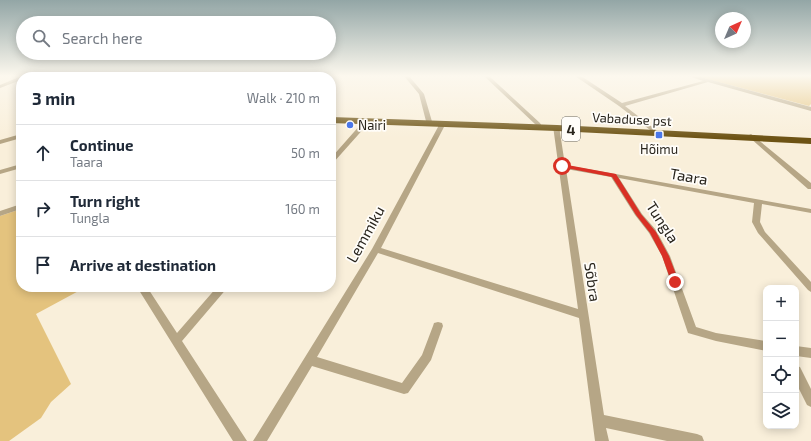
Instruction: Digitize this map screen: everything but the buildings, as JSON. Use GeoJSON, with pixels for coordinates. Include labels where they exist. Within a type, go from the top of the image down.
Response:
{"type":"FeatureCollection","features":[{"type":"Feature","properties":{"kind":"highway","name":"Vabaduse pst"},"geometry":{"type":"LineString","coordinates":[[336,119],[365,122],[654,131],[752,137]]}},
{"type":"Feature","properties":{"kind":"highway","name":"Vabaduse pst"},"geometry":{"type":"LineString","coordinates":[[556,127],[811,140]]}},
{"type":"Feature","properties":{"kind":"street"},"geometry":{"type":"LineString","coordinates":[[422,97],[430,124]]}},
{"type":"Feature","properties":{"kind":"street"},"geometry":{"type":"LineString","coordinates":[[508,97],[540,127]]}},
{"type":"Feature","properties":{"kind":"street"},"geometry":{"type":"LineString","coordinates":[[607,97],[654,131]]}},
{"type":"Feature","properties":{"kind":"street"},"geometry":{"type":"LineString","coordinates":[[621,106],[654,97]]}},
{"type":"Feature","properties":{"kind":"street"},"geometry":{"type":"LineString","coordinates":[[765,97],[811,109]]}},
{"type":"Feature","properties":{"kind":"street"},"geometry":{"type":"LineString","coordinates":[[336,156],[365,122]]}},
{"type":"Feature","properties":{"kind":"street","name":"Lemmiku"},"geometry":{"type":"LineString","coordinates":[[260,441],[376,249],[441,124]]}},
{"type":"Feature","properties":{"kind":"street","name":"Sõbra"},"geometry":{"type":"LineString","coordinates":[[556,127],[602,441]]}},
{"type":"Feature","properties":{"kind":"street"},"geometry":{"type":"LineString","coordinates":[[0,142],[16,137]]}},
{"type":"Feature","properties":{"kind":"street"},"geometry":{"type":"LineString","coordinates":[[752,137],[811,187]]}},
{"type":"Feature","properties":{"kind":"street","name":"Taara"},"geometry":{"type":"LineString","coordinates":[[562,166],[811,212]]}},
{"type":"Feature","properties":{"kind":"street"},"geometry":{"type":"LineString","coordinates":[[0,172],[16,167]]}},
{"type":"Feature","properties":{"kind":"street","name":"Tungla"},"geometry":{"type":"LineString","coordinates":[[614,176],[639,215],[653,232],[666,256],[692,330],[716,337],[763,345]]}},
{"type":"Feature","properties":{"kind":"street"},"geometry":{"type":"LineString","coordinates":[[758,202],[756,222],[762,232],[811,288]]}},
{"type":"Feature","properties":{"kind":"street"},"geometry":{"type":"LineString","coordinates":[[0,214],[16,208]]}},
{"type":"Feature","properties":{"kind":"street"},"geometry":{"type":"LineString","coordinates":[[376,249],[583,315]]}},
{"type":"Feature","properties":{"kind":"street"},"geometry":{"type":"LineString","coordinates":[[145,292],[177,340],[238,440]]}},
{"type":"Feature","properties":{"kind":"street"},"geometry":{"type":"LineString","coordinates":[[177,340],[219,292]]}},
{"type":"Feature","properties":{"kind":"street"},"geometry":{"type":"LineString","coordinates":[[309,360],[404,389],[427,357],[438,326]]}},
{"type":"Feature","properties":{"kind":"street"},"geometry":{"type":"LineString","coordinates":[[799,351],[811,353]]}},
{"type":"Feature","properties":{"kind":"street"},"geometry":{"type":"LineString","coordinates":[[799,377],[811,400]]}},
{"type":"Feature","properties":{"kind":"street"},"geometry":{"type":"LineString","coordinates":[[599,420],[697,441]]}},
{"type":"Feature","properties":{"kind":"shaded area"},"geometry":{"type":"Polygon","coordinates":[[[774,97],[811,97],[811,104],[809,106],[774,97]]]}},
{"type":"Feature","properties":{"kind":"shaded area"},"geometry":{"type":"Polygon","coordinates":[[[16,211],[16,292],[77,292],[36,314],[71,384],[51,402],[41,418],[9,441],[0,441],[0,216],[16,211]]]}},
{"type":"Feature","properties":{"kind":"place","name":"Nairi"},"geometry":{"type":"Point","coordinates":[350,125]}},
{"type":"Feature","properties":{"kind":"place","name":"Hõimu"},"geometry":{"type":"Point","coordinates":[659,135]}},
{"type":"Feature","properties":{"kind":"route"},"geometry":{"type":"LineString","coordinates":[[562,166],[614,176],[639,215],[653,232],[666,256],[675,282]]}}]}
